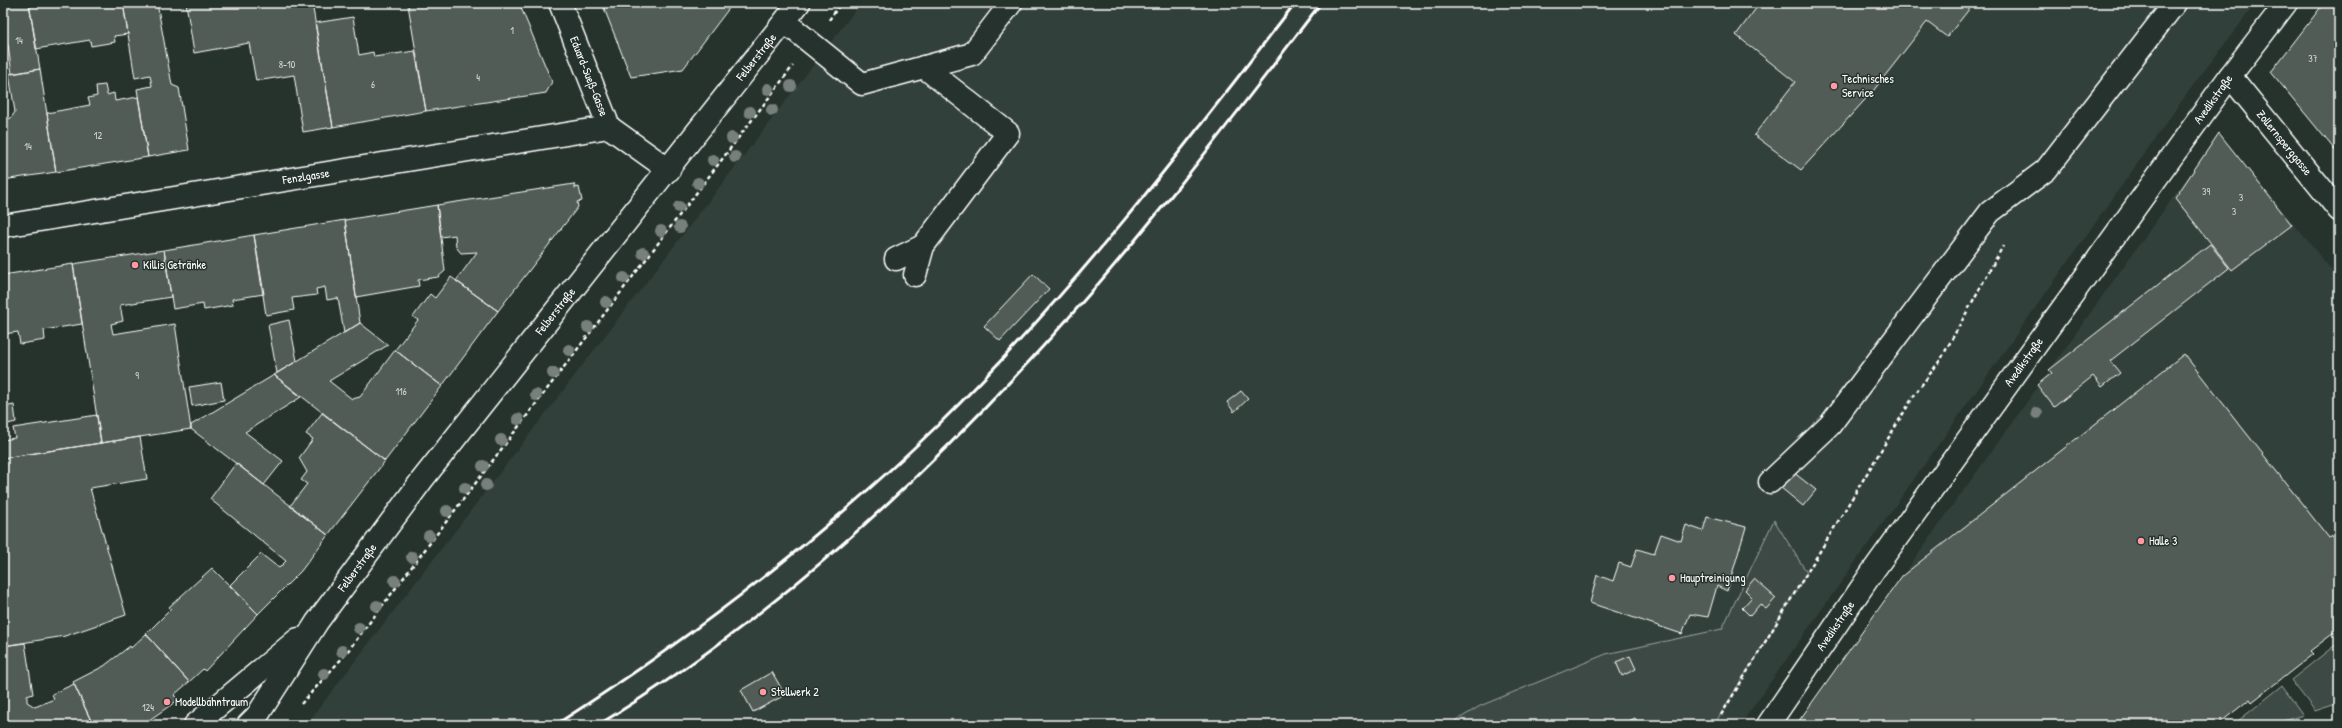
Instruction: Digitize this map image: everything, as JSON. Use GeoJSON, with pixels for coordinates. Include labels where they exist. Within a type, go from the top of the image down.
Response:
{"type":"FeatureCollection","features":[{"type":"Feature","properties":{"kind":"street","name":"Eduard-Sueß-Gasse"},"geometry":{"type":"LineString","coordinates":[[560,3],[609,127],[669,170]]}},
{"type":"Feature","properties":{"kind":"street","name":"Felberstraße"},"geometry":{"type":"LineString","coordinates":[[248,725],[257,716],[317,622],[422,480],[669,170],[799,3]]}},
{"type":"Feature","properties":{"kind":"street"},"geometry":{"type":"LineString","coordinates":[[784,22],[862,84],[972,54],[1011,3]]}},
{"type":"Feature","properties":{"kind":"street"},"geometry":{"type":"LineString","coordinates":[[1770,482],[1830,424],[1990,212],[2046,170],[2175,3]]}},
{"type":"Feature","properties":{"kind":"street","name":"Avedikstraße"},"geometry":{"type":"LineString","coordinates":[[1768,725],[1878,565],[2230,76],[2286,3]]}},
{"type":"Feature","properties":{"kind":"street"},"geometry":{"type":"LineString","coordinates":[[915,275],[923,246],[1008,133],[924,67]]}},
{"type":"Feature","properties":{"kind":"street","name":"Zollernsperggasse"},"geometry":{"type":"LineString","coordinates":[[2230,76],[2339,210]]}},
{"type":"Feature","properties":{"kind":"street","name":"Fenzlgasse"},"geometry":{"type":"LineString","coordinates":[[3,226],[609,127]]}},
{"type":"Feature","properties":{"kind":"street"},"geometry":{"type":"LineString","coordinates":[[896,259],[923,246]]}},
{"type":"Feature","properties":{"kind":"street","name":"Felberstraße"},"geometry":{"type":"LineString","coordinates":[[195,725],[317,622]]}},
{"type":"Feature","properties":{"kind":"path"},"geometry":{"type":"LineString","coordinates":[[298,708],[344,656],[842,3]]}},
{"type":"Feature","properties":{"kind":"path"},"geometry":{"type":"LineString","coordinates":[[1721,715],[1915,394],[1941,359],[2004,244]]}},
{"type":"Feature","properties":{"kind":"shaded area"},"geometry":{"type":"Polygon","coordinates":[[[861,3],[2256,3],[2188,92],[1740,725],[306,725],[861,3]]]}},
{"type":"Feature","properties":{"kind":"shaded area","name":"Halle 3"},"geometry":{"type":"Polygon","coordinates":[[[2219,133],[2339,279],[2339,629],[2310,651],[2313,654],[2252,702],[2250,700],[2217,725],[1796,725],[2219,133]]]}},
{"type":"Feature","properties":{"kind":"shaded area"},"geometry":{"type":"Polygon","coordinates":[[[1774,520],[1807,573],[1714,725],[1449,725],[1480,706],[1606,654],[1722,629],[1774,520]]]}},
{"type":"Feature","properties":{"kind":"shaded area"},"geometry":{"type":"Polygon","coordinates":[[[2339,642],[2339,703],[2315,711],[2291,680],[2339,642]]]}},
{"type":"Feature","properties":{"kind":"shaded area"},"geometry":{"type":"Polygon","coordinates":[[[2282,686],[2303,715],[2270,725],[2233,725],[2282,686]]]}},
{"type":"Feature","properties":{"kind":"building"},"geometry":{"type":"Polygon","coordinates":[[[3,3],[29,3],[40,69],[12,74],[8,45],[3,46],[3,34],[6,34],[3,3]]]}},
{"type":"Feature","properties":{"kind":"building"},"geometry":{"type":"Polygon","coordinates":[[[29,3],[123,3],[128,34],[114,36],[115,42],[91,46],[90,40],[36,49],[29,3]]]}},
{"type":"Feature","properties":{"kind":"building"},"geometry":{"type":"Polygon","coordinates":[[[123,3],[157,3],[172,85],[179,88],[189,150],[148,157],[137,89],[152,86],[150,75],[135,78],[123,3]]]}},
{"type":"Feature","properties":{"kind":"building"},"geometry":{"type":"Polygon","coordinates":[[[186,3],[312,3],[333,127],[303,132],[294,75],[256,81],[249,43],[194,53],[186,3]]]}},
{"type":"Feature","properties":{"kind":"building"},"geometry":{"type":"Polygon","coordinates":[[[415,3],[519,3],[552,82],[546,93],[426,111],[408,5],[415,3]]]}},
{"type":"Feature","properties":{"kind":"building"},"geometry":{"type":"Polygon","coordinates":[[[602,3],[733,3],[683,69],[631,77],[602,3]]]}},
{"type":"Feature","properties":{"kind":"building","name":"Technisches Service"},"geometry":{"type":"Polygon","coordinates":[[[1760,3],[1974,3],[1947,37],[1927,22],[1873,91],[1801,170],[1754,135],[1795,82],[1736,35],[1760,3]]]}},
{"type":"Feature","properties":{"kind":"building"},"geometry":{"type":"Polygon","coordinates":[[[2324,3],[2339,3],[2339,155],[2271,72],[2324,3]]]}},
{"type":"Feature","properties":{"kind":"building"},"geometry":{"type":"Polygon","coordinates":[[[353,17],[359,55],[373,52],[374,57],[415,51],[426,111],[333,127],[315,23],[353,17]]]}},
{"type":"Feature","properties":{"kind":"building"},"geometry":{"type":"Polygon","coordinates":[[[40,69],[56,172],[3,180],[3,120],[11,118],[15,112],[9,74],[40,69]]]}},
{"type":"Feature","properties":{"kind":"building"},"geometry":{"type":"Polygon","coordinates":[[[105,85],[107,95],[114,93],[115,101],[138,97],[148,157],[56,172],[47,113],[90,105],[88,98],[97,96],[96,86],[105,85]]]}},
{"type":"Feature","properties":{"kind":"building"},"geometry":{"type":"Polygon","coordinates":[[[2219,133],[2292,225],[2232,270],[2175,198],[2219,133]]]}},
{"type":"Feature","properties":{"kind":"building"},"geometry":{"type":"Polygon","coordinates":[[[574,184],[575,188],[579,187],[582,201],[577,202],[578,207],[498,311],[456,281],[477,252],[461,253],[456,247],[455,235],[441,237],[437,205],[574,184]]]}},
{"type":"Feature","properties":{"kind":"building"},"geometry":{"type":"Polygon","coordinates":[[[437,205],[445,271],[438,277],[418,280],[419,286],[356,297],[345,220],[437,205]]]}},
{"type":"Feature","properties":{"kind":"building"},"geometry":{"type":"Polygon","coordinates":[[[345,220],[360,323],[344,333],[338,298],[327,300],[325,287],[316,289],[317,295],[292,298],[294,310],[266,315],[254,235],[345,220]]]}},
{"type":"Feature","properties":{"kind":"building"},"geometry":{"type":"Polygon","coordinates":[[[254,235],[264,294],[232,299],[233,305],[204,310],[203,304],[173,309],[164,250],[254,235]]]}},
{"type":"Feature","properties":{"kind":"building"},"geometry":{"type":"Polygon","coordinates":[[[2210,244],[2229,268],[2110,361],[2120,373],[2102,387],[2093,376],[2054,407],[2037,385],[2052,373],[2049,370],[2210,244]]]}},
{"type":"Feature","properties":{"kind":"building"},"geometry":{"type":"Polygon","coordinates":[[[164,250],[171,297],[120,305],[123,321],[111,324],[113,334],[175,324],[191,429],[101,443],[73,264],[164,250]]]}},
{"type":"Feature","properties":{"kind":"building"},"geometry":{"type":"Polygon","coordinates":[[[73,264],[82,324],[44,330],[45,340],[20,344],[18,332],[3,334],[3,275],[73,264]]]}},
{"type":"Feature","properties":{"kind":"building"},"geometry":{"type":"Polygon","coordinates":[[[1033,274],[1049,289],[1000,341],[984,326],[1033,274]]]}},
{"type":"Feature","properties":{"kind":"building"},"geometry":{"type":"Polygon","coordinates":[[[451,277],[498,311],[442,386],[395,350],[418,320],[413,317],[430,294],[435,298],[451,277]]]}},
{"type":"Feature","properties":{"kind":"building"},"geometry":{"type":"Polygon","coordinates":[[[289,320],[297,361],[277,373],[268,325],[289,320]]]}},
{"type":"Feature","properties":{"kind":"building"},"geometry":{"type":"Polygon","coordinates":[[[360,323],[388,345],[329,381],[352,399],[360,397],[395,350],[442,386],[385,461],[274,375],[360,323]]]}},
{"type":"Feature","properties":{"kind":"building","name":"Halle 3"},"geometry":{"type":"Polygon","coordinates":[[[2184,354],[2329,538],[2333,536],[2339,543],[2339,629],[2310,651],[2313,654],[2252,702],[2250,699],[2217,725],[1796,725],[1902,576],[2184,354]]]}},
{"type":"Feature","properties":{"kind":"building"},"geometry":{"type":"Polygon","coordinates":[[[274,375],[301,397],[245,432],[283,461],[264,485],[191,429],[191,425],[274,375]]]}},
{"type":"Feature","properties":{"kind":"building"},"geometry":{"type":"Polygon","coordinates":[[[221,382],[224,400],[192,406],[189,387],[221,382]]]}},
{"type":"Feature","properties":{"kind":"building"},"geometry":{"type":"Polygon","coordinates":[[[1241,391],[1248,399],[1234,412],[1227,402],[1241,391]]]}},
{"type":"Feature","properties":{"kind":"building"},"geometry":{"type":"Polygon","coordinates":[[[14,405],[16,422],[3,425],[3,407],[14,405]]]}},
{"type":"Feature","properties":{"kind":"building"},"geometry":{"type":"Polygon","coordinates":[[[322,413],[385,461],[328,535],[290,506],[307,484],[301,480],[307,472],[299,458],[313,439],[306,434],[322,413]]]}},
{"type":"Feature","properties":{"kind":"building"},"geometry":{"type":"Polygon","coordinates":[[[97,415],[101,443],[3,458],[3,440],[15,438],[13,428],[97,415]]]}},
{"type":"Feature","properties":{"kind":"building"},"geometry":{"type":"Polygon","coordinates":[[[140,437],[147,479],[90,488],[126,615],[65,636],[3,646],[3,458],[140,437]]]}},
{"type":"Feature","properties":{"kind":"building"},"geometry":{"type":"Polygon","coordinates":[[[236,463],[328,535],[301,571],[258,614],[230,585],[261,554],[279,568],[286,561],[210,499],[236,463]]]}},
{"type":"Feature","properties":{"kind":"building"},"geometry":{"type":"Polygon","coordinates":[[[1793,472],[1816,490],[1803,506],[1780,487],[1793,472]]]}},
{"type":"Feature","properties":{"kind":"building","name":"Hauptreinigung"},"geometry":{"type":"Polygon","coordinates":[[[1707,517],[1746,527],[1727,591],[1717,586],[1708,617],[1690,614],[1682,634],[1590,603],[1597,575],[1613,581],[1619,563],[1631,567],[1637,549],[1654,554],[1661,534],[1681,541],[1686,525],[1703,531],[1707,517]]]}},
{"type":"Feature","properties":{"kind":"building"},"geometry":{"type":"Polygon","coordinates":[[[212,568],[258,614],[205,671],[203,669],[189,682],[146,634],[171,609],[169,607],[212,568]]]}},
{"type":"Feature","properties":{"kind":"building"},"geometry":{"type":"Polygon","coordinates":[[[1754,579],[1776,598],[1766,609],[1760,604],[1750,616],[1742,608],[1752,597],[1745,590],[1754,579]]]}},
{"type":"Feature","properties":{"kind":"building"},"geometry":{"type":"Polygon","coordinates":[[[146,634],[189,682],[174,695],[178,700],[142,725],[93,725],[73,682],[104,666],[130,646],[131,648],[146,634]]]}},
{"type":"Feature","properties":{"kind":"building"},"geometry":{"type":"Polygon","coordinates":[[[25,643],[33,694],[27,696],[27,702],[35,707],[54,699],[52,694],[74,684],[93,725],[3,725],[3,646],[25,643]]]}},
{"type":"Feature","properties":{"kind":"building"},"geometry":{"type":"Polygon","coordinates":[[[1630,656],[1636,669],[1622,676],[1616,662],[1630,656]]]}},
{"type":"Feature","properties":{"kind":"building","name":"Stellwerk 2"},"geometry":{"type":"Polygon","coordinates":[[[772,672],[785,695],[753,712],[741,690],[772,672]]]}},
{"type":"Feature","properties":{"kind":"building"},"geometry":{"type":"Polygon","coordinates":[[[1635,718],[1639,725],[1621,725],[1635,718]]]}},
{"type":"Feature","properties":{"kind":"railway"},"geometry":{"type":"LineString","coordinates":[[555,725],[656,657],[754,585],[801,548],[892,468],[937,426],[986,377],[1033,326],[1124,221],[1295,3]]}},
{"type":"Feature","properties":{"kind":"railway"},"geometry":{"type":"LineString","coordinates":[[598,725],[662,684],[723,641],[783,595],[841,546],[897,495],[951,442],[1055,333],[1125,253],[1257,87],[1321,3]]}},
{"type":"Feature","properties":{"kind":"place","name":"Technisches Service"},"geometry":{"type":"Point","coordinates":[1834,86]}},
{"type":"Feature","properties":{"kind":"place","name":"Killis Getränke"},"geometry":{"type":"Point","coordinates":[135,265]}},
{"type":"Feature","properties":{"kind":"place","name":"Halle 3"},"geometry":{"type":"Point","coordinates":[2141,541]}},
{"type":"Feature","properties":{"kind":"place","name":"Hauptreinigung"},"geometry":{"type":"Point","coordinates":[1672,578]}},
{"type":"Feature","properties":{"kind":"place","name":"Stellwerk 2"},"geometry":{"type":"Point","coordinates":[763,692]}},
{"type":"Feature","properties":{"kind":"place","name":"Modellbahntraum"},"geometry":{"type":"Point","coordinates":[167,702]}}]}
